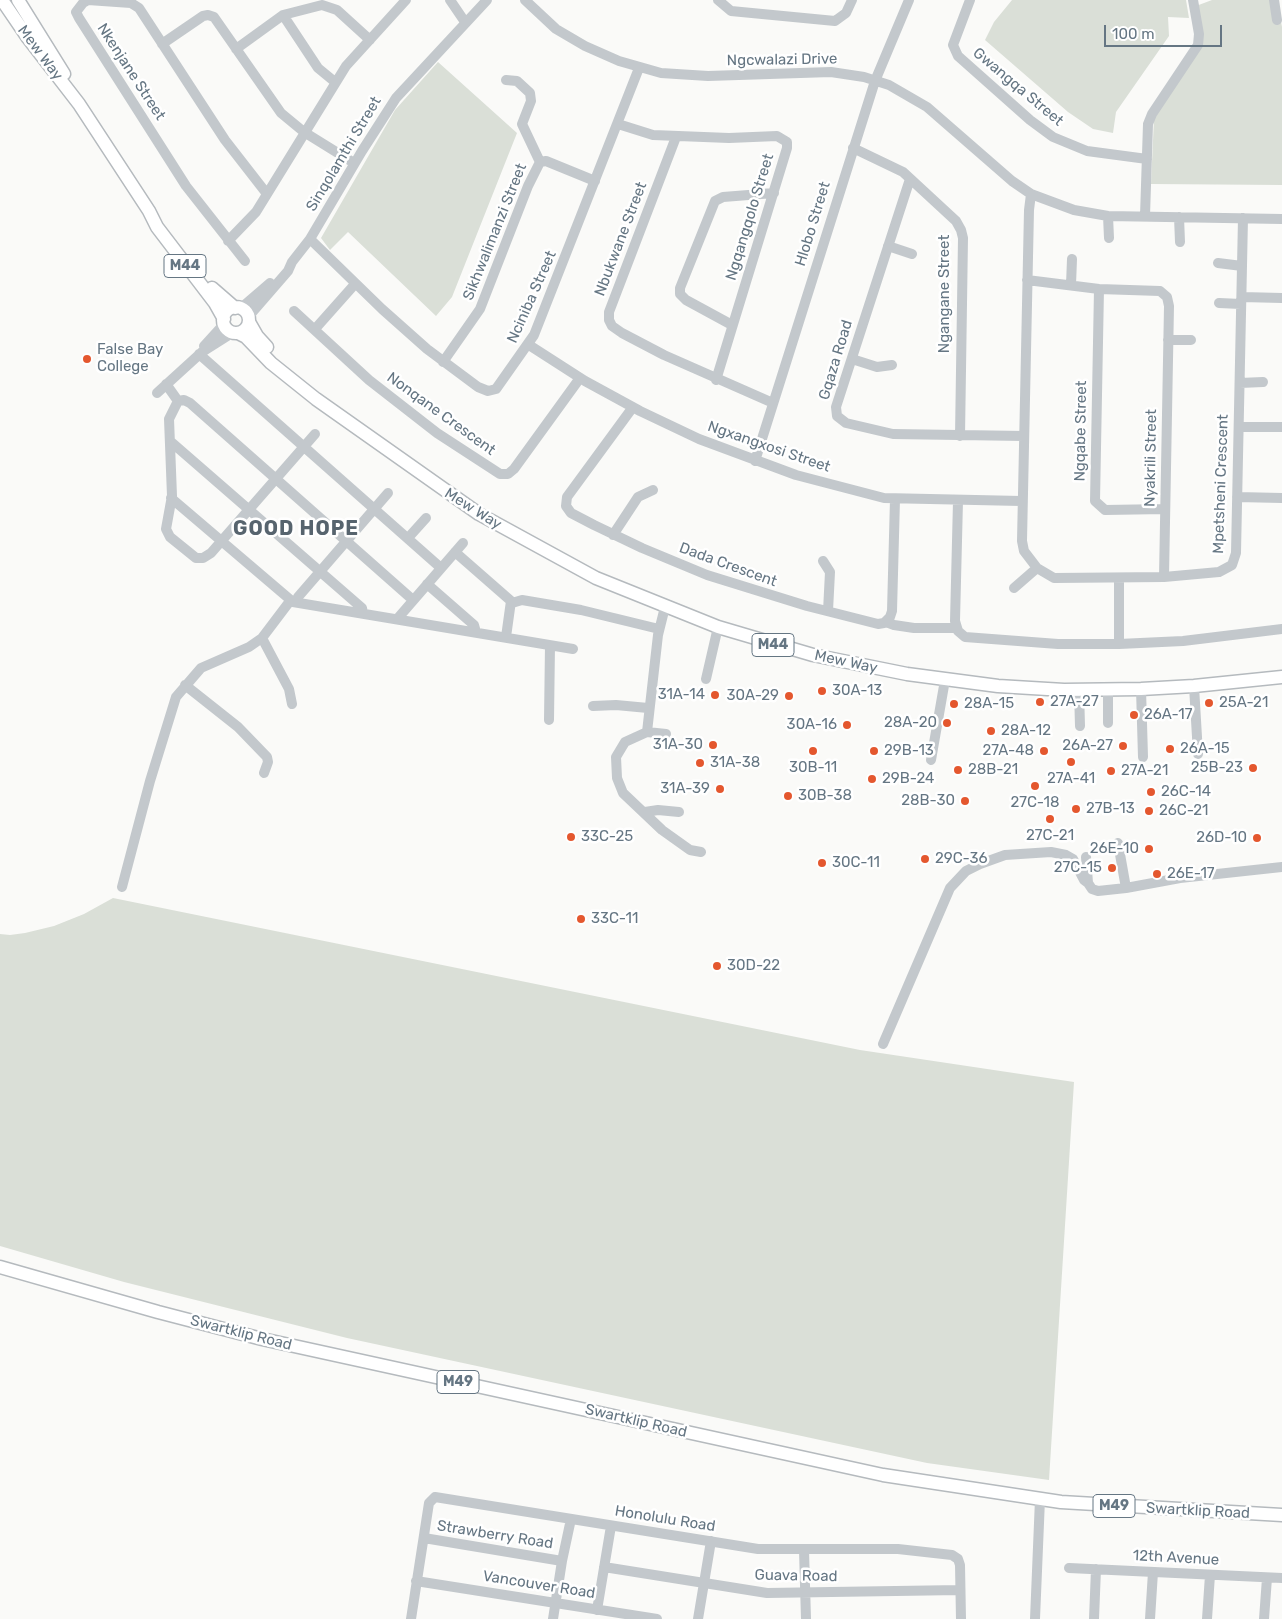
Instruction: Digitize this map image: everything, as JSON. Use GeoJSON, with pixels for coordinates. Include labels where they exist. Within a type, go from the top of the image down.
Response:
{"type":"FeatureCollection","features":[{"type":"Feature","properties":{"kind":"main road","name":"Mew Way"},"geometry":{"type":"LineString","coordinates":[[2,0],[79,104],[149,211],[157,227],[215,303],[229,327],[246,337],[271,362],[305,389],[411,468],[501,527],[589,574],[718,628],[813,655],[945,680],[998,686],[1108,690],[1194,686],[1282,677]]}},
{"type":"Feature","properties":{"kind":"main road"},"geometry":{"type":"LineString","coordinates":[[11,0],[22,16],[35,26]]}},
{"type":"Feature","properties":{"kind":"main road","name":"Mew Way"},"geometry":{"type":"LineString","coordinates":[[18,0],[70,84],[79,104]]}},
{"type":"Feature","properties":{"kind":"main road","name":"Mew Way"},"geometry":{"type":"LineString","coordinates":[[149,211],[164,224],[215,292],[244,314],[257,336],[322,396],[324,402]]}},
{"type":"Feature","properties":{"kind":"main road"},"geometry":{"type":"LineString","coordinates":[[228,311],[244,314],[246,330],[229,327],[228,311]]}},
{"type":"Feature","properties":{"kind":"main road","name":"Swartklip Road"},"geometry":{"type":"LineString","coordinates":[[0,1267],[158,1312],[350,1359],[883,1475],[1040,1499],[1126,1507],[1282,1515]]}},
{"type":"Feature","properties":{"kind":"street","name":"Nkenjane Street"},"geometry":{"type":"LineString","coordinates":[[245,260],[186,186],[76,12],[88,0],[131,3],[139,8],[225,140],[267,194]]}},
{"type":"Feature","properties":{"kind":"street"},"geometry":{"type":"LineString","coordinates":[[228,241],[256,212],[346,66],[406,0]]}},
{"type":"Feature","properties":{"kind":"street"},"geometry":{"type":"LineString","coordinates":[[450,0],[465,22]]}},
{"type":"Feature","properties":{"kind":"street","name":"Sinqolamthi Street"},"geometry":{"type":"LineString","coordinates":[[244,314],[292,262],[310,239],[354,163],[396,98],[487,0]]}},
{"type":"Feature","properties":{"kind":"street","name":"Ngcwalazi Drive"},"geometry":{"type":"LineString","coordinates":[[525,0],[556,29],[585,46],[639,68],[661,73],[692,76],[831,72],[875,81],[907,94],[927,107],[1004,176],[1031,194],[1074,210],[1108,216],[1282,219]]}},
{"type":"Feature","properties":{"kind":"street"},"geometry":{"type":"LineString","coordinates":[[718,0],[731,11],[834,21],[846,14],[852,0]]}},
{"type":"Feature","properties":{"kind":"street","name":"Hlobo Street"},"geometry":{"type":"LineString","coordinates":[[755,461],[875,81],[909,0]]}},
{"type":"Feature","properties":{"kind":"street","name":"Gwangqa Street"},"geometry":{"type":"LineString","coordinates":[[970,0],[953,45],[958,56],[1030,120],[1053,136],[1087,151],[1147,159]]}},
{"type":"Feature","properties":{"kind":"street"},"geometry":{"type":"LineString","coordinates":[[1145,216],[1148,128],[1151,118],[1198,45],[1199,34],[1193,0]]}},
{"type":"Feature","properties":{"kind":"street"},"geometry":{"type":"LineString","coordinates":[[1274,0],[1277,20]]}},
{"type":"Feature","properties":{"kind":"street"},"geometry":{"type":"LineString","coordinates":[[236,49],[283,15],[322,5],[337,10],[370,40]]}},
{"type":"Feature","properties":{"kind":"street"},"geometry":{"type":"LineString","coordinates":[[283,15],[318,68],[335,82]]}},
{"type":"Feature","properties":{"kind":"street"},"geometry":{"type":"LineString","coordinates":[[162,44],[203,16],[214,17],[275,107],[304,132],[354,163]]}},
{"type":"Feature","properties":{"kind":"street","name":"Nciniba Street"},"geometry":{"type":"LineString","coordinates":[[310,239],[409,334],[478,387],[491,391],[503,382],[529,345],[551,296],[639,68]]}},
{"type":"Feature","properties":{"kind":"street"},"geometry":{"type":"LineString","coordinates":[[506,80],[518,82],[530,93],[531,101],[522,124],[540,162]]}},
{"type":"Feature","properties":{"kind":"street","name":"Ngqangqolo Street"},"geometry":{"type":"LineString","coordinates":[[618,124],[653,135],[676,137],[777,136],[783,138],[787,148],[716,380]]}},
{"type":"Feature","properties":{"kind":"street","name":"Nbukwane Street"},"geometry":{"type":"LineString","coordinates":[[676,137],[609,312],[609,320],[612,326],[622,333],[716,380],[773,403]]}},
{"type":"Feature","properties":{"kind":"street","name":"Ngangane Street"},"geometry":{"type":"LineString","coordinates":[[854,148],[900,170],[956,221],[963,235],[960,436]]}},
{"type":"Feature","properties":{"kind":"street","name":"Sikhwalimanzi Street"},"geometry":{"type":"LineString","coordinates":[[443,362],[480,309],[528,186],[540,162],[546,161],[595,181]]}},
{"type":"Feature","properties":{"kind":"street","name":"Gqaza Road"},"geometry":{"type":"LineString","coordinates":[[910,178],[836,407],[837,416],[841,421],[893,434],[1024,436]]}},
{"type":"Feature","properties":{"kind":"street"},"geometry":{"type":"LineString","coordinates":[[732,325],[686,300],[680,294],[680,288],[715,201],[723,197],[774,193]]}},
{"type":"Feature","properties":{"kind":"street"},"geometry":{"type":"LineString","coordinates":[[1014,588],[1037,568],[1024,551],[1022,545],[1028,210],[1031,194]]}},
{"type":"Feature","properties":{"kind":"street"},"geometry":{"type":"LineString","coordinates":[[1108,216],[1109,238]]}},
{"type":"Feature","properties":{"kind":"street"},"geometry":{"type":"LineString","coordinates":[[1179,217],[1180,242]]}},
{"type":"Feature","properties":{"kind":"street","name":"Mpetsheni Crescent"},"geometry":{"type":"LineString","coordinates":[[1037,568],[1054,578],[1119,579],[1164,578],[1219,572],[1232,565],[1236,556],[1243,218]]}},
{"type":"Feature","properties":{"kind":"street"},"geometry":{"type":"LineString","coordinates":[[888,246],[912,254]]}},
{"type":"Feature","properties":{"kind":"street"},"geometry":{"type":"LineString","coordinates":[[1071,285],[1072,259]]}},
{"type":"Feature","properties":{"kind":"street"},"geometry":{"type":"LineString","coordinates":[[1218,263],[1242,266]]}},
{"type":"Feature","properties":{"kind":"street","name":"Nyakrili Street"},"geometry":{"type":"LineString","coordinates":[[1028,280],[1099,289],[1160,291],[1164,293],[1169,306],[1164,578]]}},
{"type":"Feature","properties":{"kind":"street"},"geometry":{"type":"LineString","coordinates":[[315,330],[356,284]]}},
{"type":"Feature","properties":{"kind":"street","name":"Ngqabe Street"},"geometry":{"type":"LineString","coordinates":[[1099,289],[1095,501],[1105,510],[1165,509]]}},
{"type":"Feature","properties":{"kind":"street"},"geometry":{"type":"LineString","coordinates":[[1219,302],[1282,298]]}},
{"type":"Feature","properties":{"kind":"street","name":"Nonqane Crescent"},"geometry":{"type":"LineString","coordinates":[[294,311],[369,380],[437,433],[504,475],[514,469],[580,378]]}},
{"type":"Feature","properties":{"kind":"street"},"geometry":{"type":"LineString","coordinates":[[156,393],[229,327]]}},
{"type":"Feature","properties":{"kind":"street"},"geometry":{"type":"LineString","coordinates":[[1168,340],[1191,340]]}},
{"type":"Feature","properties":{"kind":"street","name":"Ngxangxosi Street"},"geometry":{"type":"LineString","coordinates":[[529,345],[580,378],[633,407],[691,435],[755,461],[856,492],[895,499],[1022,501]]}},
{"type":"Feature","properties":{"kind":"street"},"geometry":{"type":"LineString","coordinates":[[200,353],[441,568]]}},
{"type":"Feature","properties":{"kind":"street"},"geometry":{"type":"LineString","coordinates":[[852,359],[877,367],[892,365]]}},
{"type":"Feature","properties":{"kind":"street"},"geometry":{"type":"LineString","coordinates":[[1240,383],[1263,382]]}},
{"type":"Feature","properties":{"kind":"street"},"geometry":{"type":"LineString","coordinates":[[166,384],[174,392],[178,401]]}},
{"type":"Feature","properties":{"kind":"street"},"geometry":{"type":"LineString","coordinates":[[315,434],[304,447],[276,479],[250,509],[207,556],[194,557],[167,533],[171,498],[169,416],[178,401],[184,400],[190,403],[276,479],[414,600]]}},
{"type":"Feature","properties":{"kind":"street","name":"Dada Crescent"},"geometry":{"type":"LineString","coordinates":[[633,407],[565,503],[572,513],[613,535],[707,575],[766,595],[878,624],[886,622],[914,628],[956,628]]}},
{"type":"Feature","properties":{"kind":"street"},"geometry":{"type":"LineString","coordinates":[[1239,427],[1282,427]]}},
{"type":"Feature","properties":{"kind":"street"},"geometry":{"type":"LineString","coordinates":[[170,441],[362,608],[363,613]]}},
{"type":"Feature","properties":{"kind":"street"},"geometry":{"type":"LineString","coordinates":[[613,535],[638,497],[653,490]]}},
{"type":"Feature","properties":{"kind":"street"},"geometry":{"type":"LineString","coordinates":[[122,887],[150,781],[176,697],[202,668],[249,647],[262,638],[388,493]]}},
{"type":"Feature","properties":{"kind":"street"},"geometry":{"type":"LineString","coordinates":[[1237,497],[1282,498]]}},
{"type":"Feature","properties":{"kind":"street"},"geometry":{"type":"LineString","coordinates":[[171,498],[293,602],[398,618],[573,649]]}},
{"type":"Feature","properties":{"kind":"street"},"geometry":{"type":"LineString","coordinates":[[886,622],[892,611],[895,499]]}},
{"type":"Feature","properties":{"kind":"street"},"geometry":{"type":"LineString","coordinates":[[958,501],[956,628],[965,637],[1005,641],[1119,644],[1183,641],[1282,629]]}},
{"type":"Feature","properties":{"kind":"street"},"geometry":{"type":"LineString","coordinates":[[408,538],[426,518]]}},
{"type":"Feature","properties":{"kind":"street"},"geometry":{"type":"LineString","coordinates":[[398,618],[463,543]]}},
{"type":"Feature","properties":{"kind":"street"},"geometry":{"type":"LineString","coordinates":[[455,552],[512,603]]}},
{"type":"Feature","properties":{"kind":"street"},"geometry":{"type":"LineString","coordinates":[[823,561],[830,572],[828,611]]}},
{"type":"Feature","properties":{"kind":"street"},"geometry":{"type":"LineString","coordinates":[[1119,579],[1119,644]]}},
{"type":"Feature","properties":{"kind":"street"},"geometry":{"type":"LineString","coordinates":[[427,584],[474,625],[476,632]]}},
{"type":"Feature","properties":{"kind":"street"},"geometry":{"type":"LineString","coordinates":[[512,603],[522,600],[581,610],[659,629]]}},
{"type":"Feature","properties":{"kind":"street"},"geometry":{"type":"LineString","coordinates":[[506,637],[512,603]]}},
{"type":"Feature","properties":{"kind":"street"},"geometry":{"type":"LineString","coordinates":[[647,732],[648,708],[659,629],[665,607]]}},
{"type":"Feature","properties":{"kind":"street"},"geometry":{"type":"LineString","coordinates":[[706,679],[718,628]]}},
{"type":"Feature","properties":{"kind":"street"},"geometry":{"type":"LineString","coordinates":[[262,638],[289,689],[292,704]]}},
{"type":"Feature","properties":{"kind":"street"},"geometry":{"type":"LineString","coordinates":[[549,720],[550,645]]}},
{"type":"Feature","properties":{"kind":"street"},"geometry":{"type":"LineString","coordinates":[[931,760],[945,680]]}},
{"type":"Feature","properties":{"kind":"street"},"geometry":{"type":"LineString","coordinates":[[185,685],[238,727],[267,757],[268,762],[264,774]]}},
{"type":"Feature","properties":{"kind":"street"},"geometry":{"type":"LineString","coordinates":[[1194,686],[1198,754]]}},
{"type":"Feature","properties":{"kind":"street"},"geometry":{"type":"LineString","coordinates":[[1142,689],[1144,722],[1143,757]]}},
{"type":"Feature","properties":{"kind":"street"},"geometry":{"type":"LineString","coordinates":[[1079,690],[1080,726]]}},
{"type":"Feature","properties":{"kind":"street"},"geometry":{"type":"LineString","coordinates":[[1108,690],[1108,723]]}},
{"type":"Feature","properties":{"kind":"street"},"geometry":{"type":"LineString","coordinates":[[593,706],[616,705],[648,708]]}},
{"type":"Feature","properties":{"kind":"street"},"geometry":{"type":"LineString","coordinates":[[666,734],[647,732],[625,742],[616,757],[615,768],[623,793],[662,830],[690,850],[701,852]]}},
{"type":"Feature","properties":{"kind":"street"},"geometry":{"type":"LineString","coordinates":[[645,812],[658,810],[679,812]]}},
{"type":"Feature","properties":{"kind":"street"},"geometry":{"type":"LineString","coordinates":[[1118,843],[1126,888]]}},
{"type":"Feature","properties":{"kind":"street"},"geometry":{"type":"LineString","coordinates":[[884,1044],[950,888],[966,872],[980,864],[1005,856],[1051,852],[1066,855],[1072,859],[1084,880],[1095,890],[1126,888],[1180,878],[1282,866]]}},
{"type":"Feature","properties":{"kind":"street"},"geometry":{"type":"LineString","coordinates":[[1086,857],[1088,883]]}},
{"type":"Feature","properties":{"kind":"street","name":"Honolulu Road"},"geometry":{"type":"LineString","coordinates":[[411,1619],[429,1503],[435,1496],[571,1520],[765,1550],[898,1548],[952,1555],[960,1562],[961,1619]]}},
{"type":"Feature","properties":{"kind":"street"},"geometry":{"type":"LineString","coordinates":[[1035,1619],[1040,1499]]}},
{"type":"Feature","properties":{"kind":"street"},"geometry":{"type":"LineString","coordinates":[[553,1619],[562,1561],[571,1520]]}},
{"type":"Feature","properties":{"kind":"street"},"geometry":{"type":"LineString","coordinates":[[597,1610],[611,1526]]}},
{"type":"Feature","properties":{"kind":"street","name":"Strawberry Road"},"geometry":{"type":"LineString","coordinates":[[424,1538],[562,1561]]}},
{"type":"Feature","properties":{"kind":"street"},"geometry":{"type":"LineString","coordinates":[[698,1619],[711,1541]]}},
{"type":"Feature","properties":{"kind":"street"},"geometry":{"type":"LineString","coordinates":[[804,1550],[806,1619]]}},
{"type":"Feature","properties":{"kind":"street","name":"Guava Road"},"geometry":{"type":"LineString","coordinates":[[604,1567],[767,1593],[960,1590]]}},
{"type":"Feature","properties":{"kind":"street","name":"12th Avenue"},"geometry":{"type":"LineString","coordinates":[[1068,1568],[1282,1578]]}},
{"type":"Feature","properties":{"kind":"street"},"geometry":{"type":"LineString","coordinates":[[1094,1619],[1096,1569]]}},
{"type":"Feature","properties":{"kind":"street"},"geometry":{"type":"LineString","coordinates":[[1150,1619],[1153,1572]]}},
{"type":"Feature","properties":{"kind":"street"},"geometry":{"type":"LineString","coordinates":[[1207,1619],[1210,1575]]}},
{"type":"Feature","properties":{"kind":"street"},"geometry":{"type":"LineString","coordinates":[[1264,1619],[1266,1578]]}},
{"type":"Feature","properties":{"kind":"street","name":"Vancouver Road"},"geometry":{"type":"LineString","coordinates":[[416,1581],[657,1619]]}},
{"type":"Feature","properties":{"kind":"shaded area"},"geometry":{"type":"Polygon","coordinates":[[[1012,0],[1186,0],[1189,18],[1168,17],[1169,36],[1116,112],[1113,133],[1093,129],[1068,112],[985,40],[994,22],[1012,0]]]}},
{"type":"Feature","properties":{"kind":"shaded area"},"geometry":{"type":"Polygon","coordinates":[[[1212,0],[1277,0],[1282,27],[1282,185],[1151,184],[1154,119],[1202,42],[1196,6],[1212,0]]]}},
{"type":"Feature","properties":{"kind":"shaded area"},"geometry":{"type":"Polygon","coordinates":[[[438,62],[517,133],[452,297],[436,316],[348,232],[330,250],[321,238],[395,110],[438,62]]]}},
{"type":"Feature","properties":{"kind":"shaded area"},"geometry":{"type":"Polygon","coordinates":[[[113,898],[860,1050],[1074,1082],[1049,1480],[927,1463],[347,1338],[124,1282],[0,1246],[0,934],[25,933],[54,926],[84,914],[113,898]]]}},
{"type":"Feature","properties":{"kind":"place","name":"False Bay College"},"geometry":{"type":"Point","coordinates":[87,359]}},
{"type":"Feature","properties":{"kind":"place","name":"30A-13"},"geometry":{"type":"Point","coordinates":[822,691]}},
{"type":"Feature","properties":{"kind":"place","name":"31A-14"},"geometry":{"type":"Point","coordinates":[715,695]}},
{"type":"Feature","properties":{"kind":"place","name":"30A-29"},"geometry":{"type":"Point","coordinates":[789,696]}},
{"type":"Feature","properties":{"kind":"place","name":"27A-27"},"geometry":{"type":"Point","coordinates":[1040,702]}},
{"type":"Feature","properties":{"kind":"place","name":"25A-21"},"geometry":{"type":"Point","coordinates":[1209,703]}},
{"type":"Feature","properties":{"kind":"place","name":"28A-15"},"geometry":{"type":"Point","coordinates":[954,704]}},
{"type":"Feature","properties":{"kind":"place","name":"26A-17"},"geometry":{"type":"Point","coordinates":[1134,715]}},
{"type":"Feature","properties":{"kind":"place","name":"28A-20"},"geometry":{"type":"Point","coordinates":[947,723]}},
{"type":"Feature","properties":{"kind":"place","name":"30A-16"},"geometry":{"type":"Point","coordinates":[847,725]}},
{"type":"Feature","properties":{"kind":"place","name":"28A-12"},"geometry":{"type":"Point","coordinates":[991,731]}},
{"type":"Feature","properties":{"kind":"place","name":"31A-30"},"geometry":{"type":"Point","coordinates":[713,745]}},
{"type":"Feature","properties":{"kind":"place","name":"26A-27"},"geometry":{"type":"Point","coordinates":[1123,746]}},
{"type":"Feature","properties":{"kind":"place","name":"26A-15"},"geometry":{"type":"Point","coordinates":[1170,749]}},
{"type":"Feature","properties":{"kind":"place","name":"30B-11"},"geometry":{"type":"Point","coordinates":[813,751]}},
{"type":"Feature","properties":{"kind":"place","name":"29B-13"},"geometry":{"type":"Point","coordinates":[874,751]}},
{"type":"Feature","properties":{"kind":"place","name":"27A-48"},"geometry":{"type":"Point","coordinates":[1044,751]}},
{"type":"Feature","properties":{"kind":"place","name":"27A-41"},"geometry":{"type":"Point","coordinates":[1071,762]}},
{"type":"Feature","properties":{"kind":"place","name":"31A-38"},"geometry":{"type":"Point","coordinates":[700,763]}},
{"type":"Feature","properties":{"kind":"place","name":"25B-23"},"geometry":{"type":"Point","coordinates":[1253,768]}},
{"type":"Feature","properties":{"kind":"place","name":"28B-21"},"geometry":{"type":"Point","coordinates":[958,770]}},
{"type":"Feature","properties":{"kind":"place","name":"27A-21"},"geometry":{"type":"Point","coordinates":[1111,771]}},
{"type":"Feature","properties":{"kind":"place","name":"29B-24"},"geometry":{"type":"Point","coordinates":[872,779]}},
{"type":"Feature","properties":{"kind":"place","name":"27C-18"},"geometry":{"type":"Point","coordinates":[1035,786]}},
{"type":"Feature","properties":{"kind":"place","name":"31A-39"},"geometry":{"type":"Point","coordinates":[720,789]}},
{"type":"Feature","properties":{"kind":"place","name":"26C-14"},"geometry":{"type":"Point","coordinates":[1151,792]}},
{"type":"Feature","properties":{"kind":"place","name":"30B-38"},"geometry":{"type":"Point","coordinates":[788,796]}},
{"type":"Feature","properties":{"kind":"place","name":"28B-30"},"geometry":{"type":"Point","coordinates":[965,801]}},
{"type":"Feature","properties":{"kind":"place","name":"27B-13"},"geometry":{"type":"Point","coordinates":[1076,809]}},
{"type":"Feature","properties":{"kind":"place","name":"26C-21"},"geometry":{"type":"Point","coordinates":[1149,811]}},
{"type":"Feature","properties":{"kind":"place","name":"27C-21"},"geometry":{"type":"Point","coordinates":[1050,819]}},
{"type":"Feature","properties":{"kind":"place","name":"33C-25"},"geometry":{"type":"Point","coordinates":[571,837]}},
{"type":"Feature","properties":{"kind":"place","name":"26D-10"},"geometry":{"type":"Point","coordinates":[1257,838]}},
{"type":"Feature","properties":{"kind":"place","name":"26E-10"},"geometry":{"type":"Point","coordinates":[1149,849]}},
{"type":"Feature","properties":{"kind":"place","name":"29C-36"},"geometry":{"type":"Point","coordinates":[925,859]}},
{"type":"Feature","properties":{"kind":"place","name":"30C-11"},"geometry":{"type":"Point","coordinates":[822,863]}},
{"type":"Feature","properties":{"kind":"place","name":"27C-15"},"geometry":{"type":"Point","coordinates":[1112,868]}},
{"type":"Feature","properties":{"kind":"place","name":"26E-17"},"geometry":{"type":"Point","coordinates":[1157,874]}},
{"type":"Feature","properties":{"kind":"place","name":"33C-11"},"geometry":{"type":"Point","coordinates":[581,919]}},
{"type":"Feature","properties":{"kind":"place","name":"30D-22"},"geometry":{"type":"Point","coordinates":[717,966]}},
{"type":"Feature","properties":{"kind":"district","name":"GOOD HOPE"},"geometry":{"type":"Point","coordinates":[296,529]}}]}
